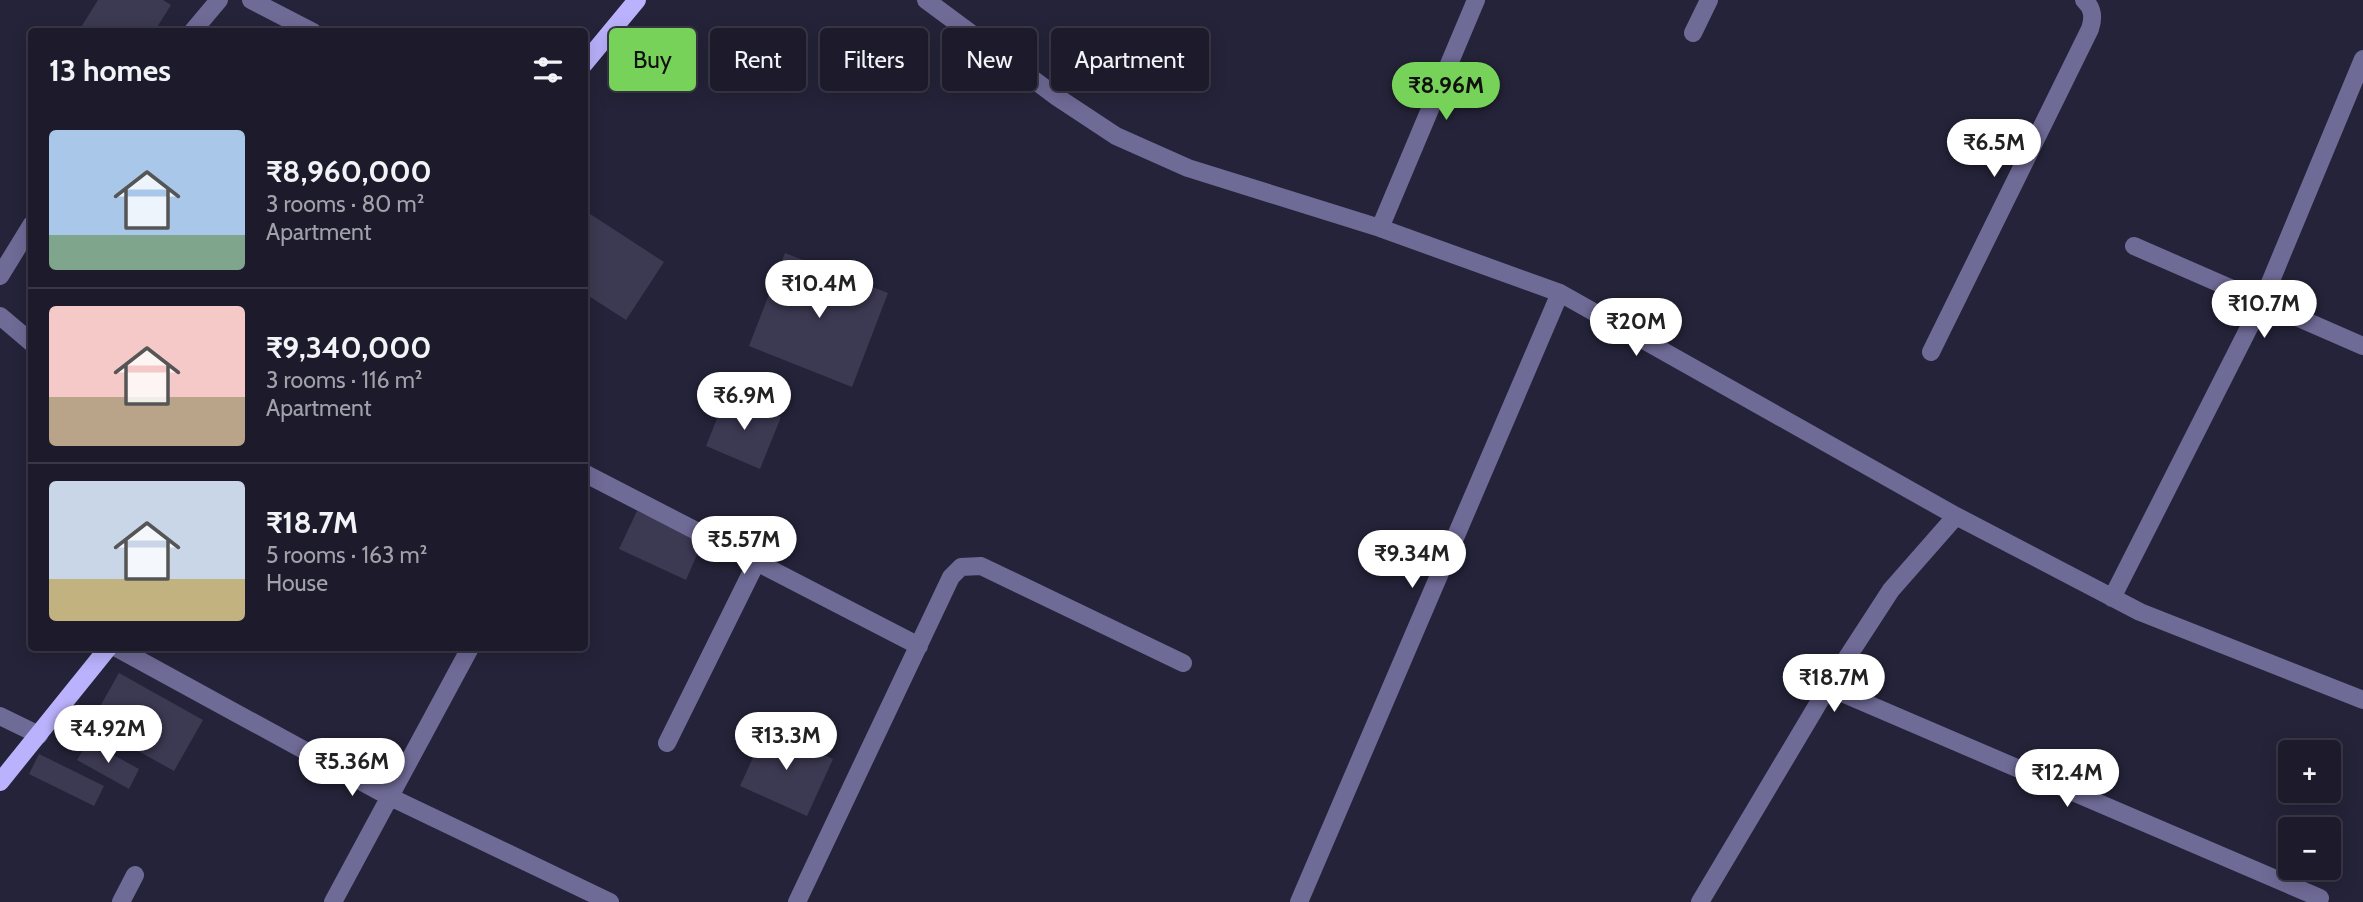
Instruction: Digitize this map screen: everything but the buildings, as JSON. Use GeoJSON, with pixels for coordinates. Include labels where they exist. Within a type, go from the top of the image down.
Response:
{"type":"FeatureCollection","features":[{"type":"Feature","properties":{"kind":"main road"},"geometry":{"type":"LineString","coordinates":[[588,59],[637,0]]}},
{"type":"Feature","properties":{"kind":"main road"},"geometry":{"type":"LineString","coordinates":[[0,782],[106,651]]}},
{"type":"Feature","properties":{"kind":"street"},"geometry":{"type":"LineString","coordinates":[[195,28],[219,0]]}},
{"type":"Feature","properties":{"kind":"street"},"geometry":{"type":"LineString","coordinates":[[251,0],[305,28]]}},
{"type":"Feature","properties":{"kind":"street"},"geometry":{"type":"LineString","coordinates":[[926,0],[1057,97],[1116,136],[1188,168],[1380,228],[1560,293],[1956,516],[2112,598],[2140,612],[2363,699]]}},
{"type":"Feature","properties":{"kind":"street"},"geometry":{"type":"LineString","coordinates":[[1380,228],[1476,0]]}},
{"type":"Feature","properties":{"kind":"street"},"geometry":{"type":"LineString","coordinates":[[1693,33],[1709,0]]}},
{"type":"Feature","properties":{"kind":"street"},"geometry":{"type":"LineString","coordinates":[[1931,352],[2090,29],[2093,20],[2091,6],[2084,0]]}},
{"type":"Feature","properties":{"kind":"street"},"geometry":{"type":"LineString","coordinates":[[2112,598],[2262,302],[2363,59]]}},
{"type":"Feature","properties":{"kind":"street"},"geometry":{"type":"LineString","coordinates":[[0,276],[28,230]]}},
{"type":"Feature","properties":{"kind":"street"},"geometry":{"type":"LineString","coordinates":[[2134,246],[2363,346]]}},
{"type":"Feature","properties":{"kind":"street"},"geometry":{"type":"LineString","coordinates":[[1299,902],[1560,293]]}},
{"type":"Feature","properties":{"kind":"street"},"geometry":{"type":"LineString","coordinates":[[0,316],[28,340]]}},
{"type":"Feature","properties":{"kind":"street"},"geometry":{"type":"LineString","coordinates":[[588,475],[919,646]]}},
{"type":"Feature","properties":{"kind":"street"},"geometry":{"type":"LineString","coordinates":[[1700,902],[1828,687],[1891,590],[1956,516]]}},
{"type":"Feature","properties":{"kind":"street"},"geometry":{"type":"LineString","coordinates":[[667,743],[757,561]]}},
{"type":"Feature","properties":{"kind":"street"},"geometry":{"type":"LineString","coordinates":[[797,902],[951,577],[961,567],[981,566],[1183,663]]}},
{"type":"Feature","properties":{"kind":"street"},"geometry":{"type":"LineString","coordinates":[[122,651],[577,896],[610,902]]}},
{"type":"Feature","properties":{"kind":"street"},"geometry":{"type":"LineString","coordinates":[[333,902],[468,651]]}},
{"type":"Feature","properties":{"kind":"street"},"geometry":{"type":"LineString","coordinates":[[1828,687],[2320,898]]}},
{"type":"Feature","properties":{"kind":"street"},"geometry":{"type":"LineString","coordinates":[[0,716],[39,735]]}},
{"type":"Feature","properties":{"kind":"street"},"geometry":{"type":"LineString","coordinates":[[121,902],[135,875]]}}]}
